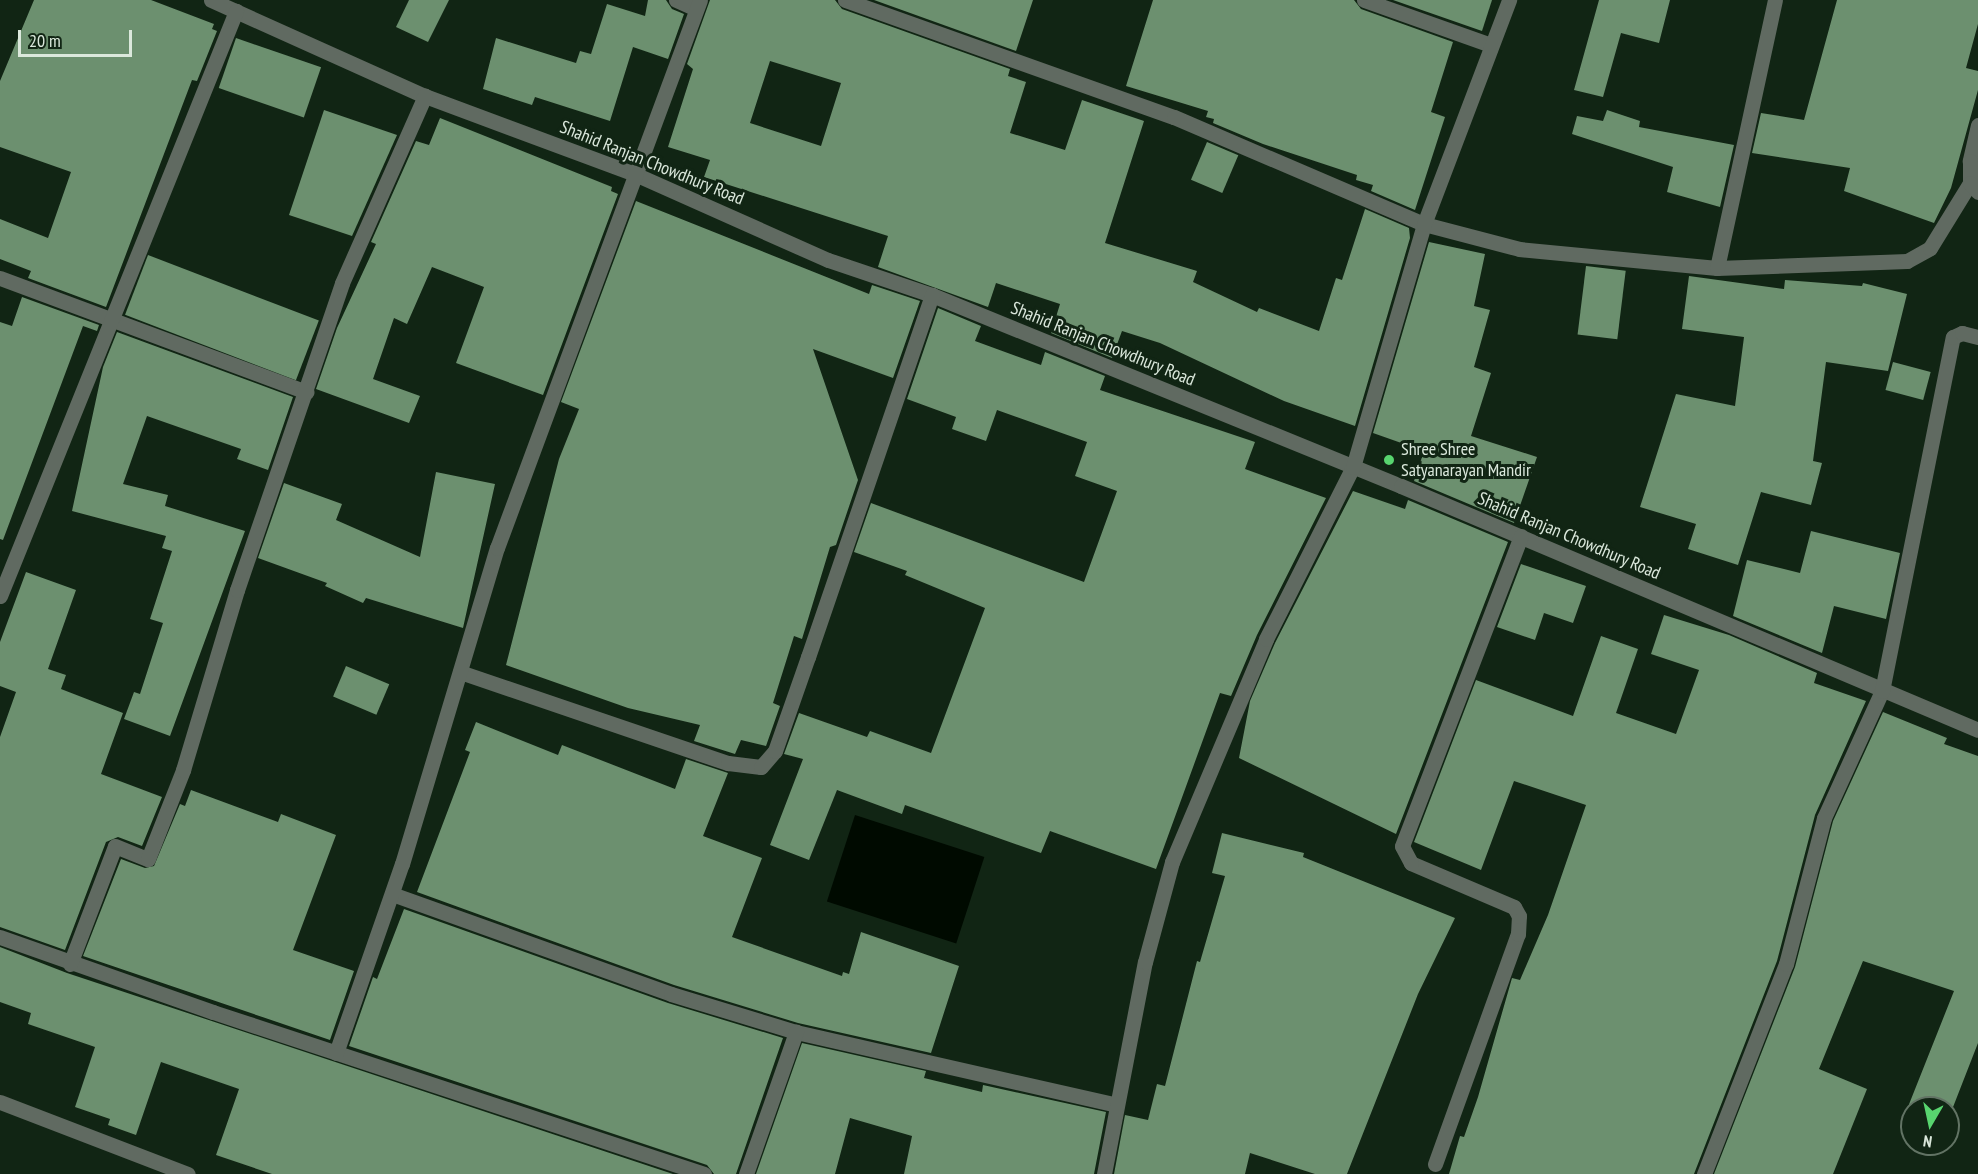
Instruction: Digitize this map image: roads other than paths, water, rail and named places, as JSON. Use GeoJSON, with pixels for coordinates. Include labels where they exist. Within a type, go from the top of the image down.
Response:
{"type":"FeatureCollection","features":[{"type":"Feature","properties":{"kind":"street","name":"Shahid Ranjan Chowdhury Road"},"geometry":{"type":"LineString","coordinates":[[211,0],[425,96],[637,175],[828,260],[932,295],[1521,536],[1882,692],[1978,730]]}},
{"type":"Feature","properties":{"kind":"street"},"geometry":{"type":"LineString","coordinates":[[336,1053],[392,894],[497,548],[637,175],[698,5],[676,0]]}},
{"type":"Feature","properties":{"kind":"street"},"geometry":{"type":"LineString","coordinates":[[845,0],[1174,117],[1424,224],[1519,249],[1718,268],[1907,261],[1930,248],[1974,188],[1970,161],[1978,125]]}},
{"type":"Feature","properties":{"kind":"street"},"geometry":{"type":"LineString","coordinates":[[1364,0],[1491,45]]}},
{"type":"Feature","properties":{"kind":"street"},"geometry":{"type":"LineString","coordinates":[[1104,1174],[1145,962],[1172,862],[1266,639],[1353,467],[1424,224],[1509,0]]}},
{"type":"Feature","properties":{"kind":"street"},"geometry":{"type":"LineString","coordinates":[[1718,268],[1775,0]]}},
{"type":"Feature","properties":{"kind":"street"},"geometry":{"type":"LineString","coordinates":[[0,596],[236,11]]}},
{"type":"Feature","properties":{"kind":"street"},"geometry":{"type":"LineString","coordinates":[[70,964],[115,846],[148,859],[183,770],[237,590],[307,392],[342,283],[425,96]]}},
{"type":"Feature","properties":{"kind":"street"},"geometry":{"type":"LineString","coordinates":[[0,278],[307,392]]}},
{"type":"Feature","properties":{"kind":"street"},"geometry":{"type":"LineString","coordinates":[[460,672],[728,764],[761,767],[775,751],[932,295]]}},
{"type":"Feature","properties":{"kind":"street"},"geometry":{"type":"LineString","coordinates":[[1704,1174],[1786,964],[1824,818],[1882,692],[1953,337],[1962,333],[1978,337]]}},
{"type":"Feature","properties":{"kind":"street"},"geometry":{"type":"LineString","coordinates":[[1435,1164],[1518,934],[1519,916],[1514,907],[1411,863],[1402,846],[1521,536]]}},
{"type":"Feature","properties":{"kind":"street"},"geometry":{"type":"LineString","coordinates":[[392,894],[671,994],[796,1032],[1117,1105]]}},
{"type":"Feature","properties":{"kind":"street"},"geometry":{"type":"LineString","coordinates":[[0,937],[70,964],[704,1174]]}},
{"type":"Feature","properties":{"kind":"street"},"geometry":{"type":"LineString","coordinates":[[746,1174],[796,1032]]}},
{"type":"Feature","properties":{"kind":"street"},"geometry":{"type":"LineString","coordinates":[[0,1102],[188,1174]]}},
{"type":"Feature","properties":{"kind":"place","name":"Shree Shree Satyanarayan Mandir"},"geometry":{"type":"Point","coordinates":[1389,460]}}]}
